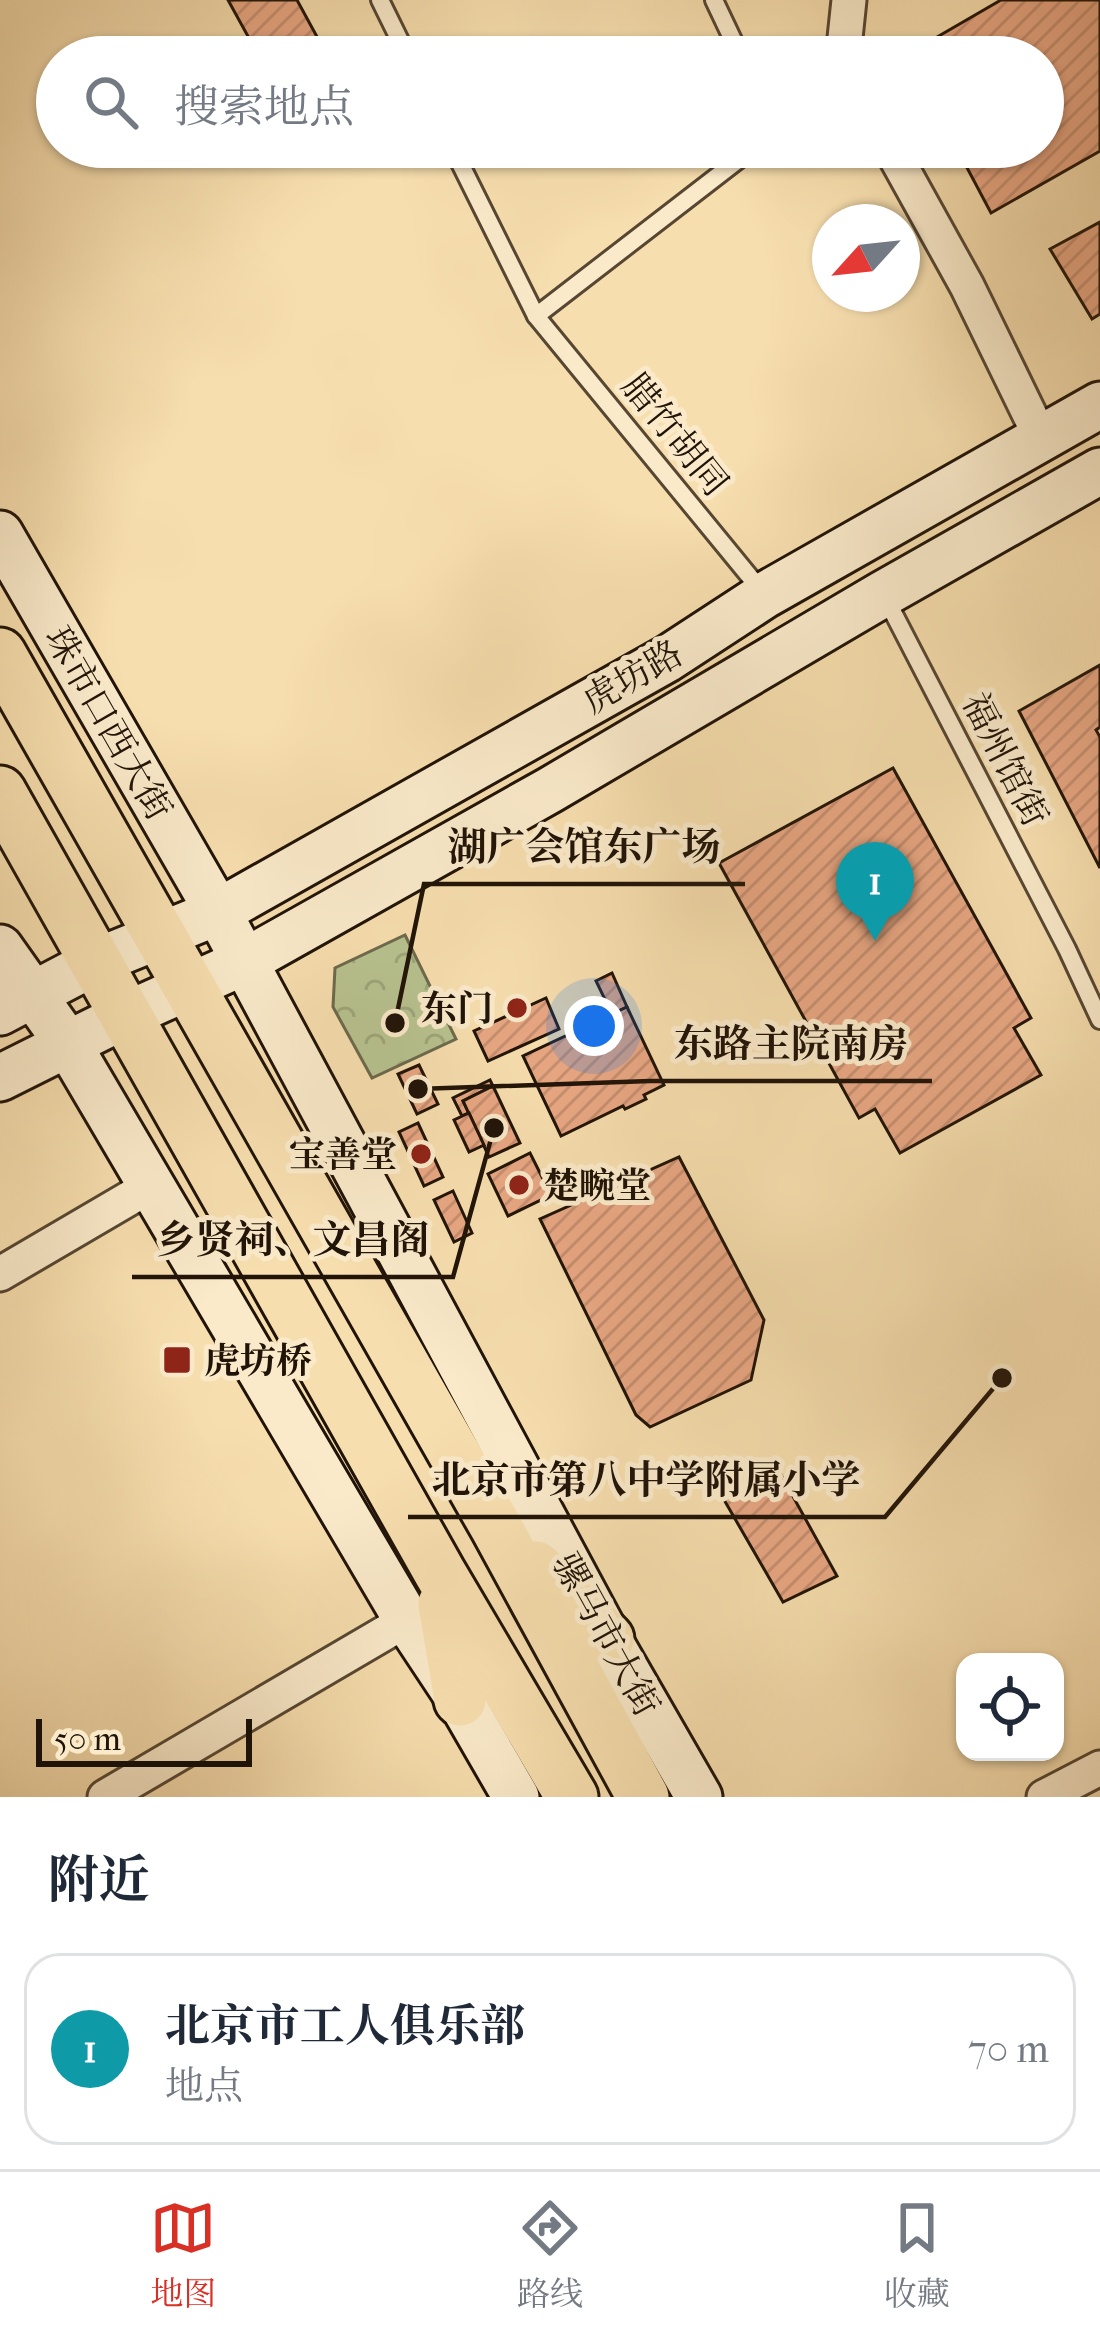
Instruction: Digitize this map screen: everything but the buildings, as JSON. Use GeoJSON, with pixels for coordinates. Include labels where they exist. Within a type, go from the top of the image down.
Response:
{"type":"FeatureCollection","features":[{"type":"Feature","properties":{"kind":"main road","name":"珠市口西大街"},"geometry":{"type":"LineString","coordinates":[[0,654],[189,988]]}},
{"type":"Feature","properties":{"kind":"main road"},"geometry":{"type":"LineString","coordinates":[[0,792],[440,1574],[572,1797]]}},
{"type":"Feature","properties":{"kind":"main road","name":"骡马市大街"},"geometry":{"type":"LineString","coordinates":[[189,988],[496,1527],[643,1797]]}},
{"type":"Feature","properties":{"kind":"main road"},"geometry":{"type":"LineString","coordinates":[[496,1527],[608,1639]]}},
{"type":"Feature","properties":{"kind":"main road"},"geometry":{"type":"LineString","coordinates":[[440,1574],[460,1700]]}},
{"type":"Feature","properties":{"kind":"street"},"geometry":{"type":"LineString","coordinates":[[845,36],[849,0]]}},
{"type":"Feature","properties":{"kind":"street"},"geometry":{"type":"LineString","coordinates":[[902,168],[967,286],[1041,438]]}},
{"type":"Feature","properties":{"kind":"street","name":"虎坊路"},"geometry":{"type":"LineString","coordinates":[[17,1004],[95,962],[218,912],[1100,405]]}},
{"type":"Feature","properties":{"kind":"street","name":"虎坊路"},"geometry":{"type":"LineString","coordinates":[[0,1078],[244,962],[1100,471]]}},
{"type":"Feature","properties":{"kind":"street","name":"珠市口西大街"},"geometry":{"type":"LineString","coordinates":[[0,534],[244,962]]}},
{"type":"Feature","properties":{"kind":"street"},"geometry":{"type":"LineString","coordinates":[[0,948],[17,1004],[68,1044],[406,1620],[460,1700],[516,1797]]}},
{"type":"Feature","properties":{"kind":"street","name":"骡马市大街"},"geometry":{"type":"LineString","coordinates":[[244,962],[608,1639],[699,1797]]}},
{"type":"Feature","properties":{"kind":"street"},"geometry":{"type":"LineString","coordinates":[[0,1274],[152,1185]]}},
{"type":"Feature","properties":{"kind":"street"},"geometry":{"type":"LineString","coordinates":[[105,1797],[406,1620]]}},
{"type":"Feature","properties":{"kind":"street"},"geometry":{"type":"LineString","coordinates":[[1044,1797],[1100,1768]]}},
{"type":"Feature","properties":{"kind":"lane"},"geometry":{"type":"LineString","coordinates":[[380,0],[398,36]]}},
{"type":"Feature","properties":{"kind":"lane"},"geometry":{"type":"LineString","coordinates":[[714,0],[731,36]]}},
{"type":"Feature","properties":{"kind":"lane","name":"腊竹胡同"},"geometry":{"type":"LineString","coordinates":[[462,168],[536,316],[765,595]]}},
{"type":"Feature","properties":{"kind":"lane"},"geometry":{"type":"LineString","coordinates":[[536,316],[728,168]]}},
{"type":"Feature","properties":{"kind":"lane","name":"福州馆街"},"geometry":{"type":"LineString","coordinates":[[884,594],[1100,1020]]}},
{"type":"Feature","properties":{"kind":"green space"},"geometry":{"type":"Polygon","coordinates":[[[405,935],[456,1039],[372,1078],[333,1007],[335,968],[405,935]]]}},
{"type":"Feature","properties":{"kind":"place","name":"北京市工人俱乐部"},"geometry":{"type":"Point","coordinates":[875,941]}},
{"type":"Feature","properties":{"kind":"place","name":"东门"},"geometry":{"type":"Point","coordinates":[517,1008]}},
{"type":"Feature","properties":{"kind":"place","name":"湖广会馆东广场"},"geometry":{"type":"Point","coordinates":[395,1023]}},
{"type":"Feature","properties":{"kind":"place","name":"东路主院南房"},"geometry":{"type":"Point","coordinates":[418,1089]}},
{"type":"Feature","properties":{"kind":"place","name":"乡贤祠、文昌阁"},"geometry":{"type":"Point","coordinates":[494,1128]}},
{"type":"Feature","properties":{"kind":"place","name":"宝善堂"},"geometry":{"type":"Point","coordinates":[421,1154]}},
{"type":"Feature","properties":{"kind":"place","name":"楚畹堂"},"geometry":{"type":"Point","coordinates":[519,1185]}},
{"type":"Feature","properties":{"kind":"place","name":"虎坊桥"},"geometry":{"type":"Point","coordinates":[177,1360]}},
{"type":"Feature","properties":{"kind":"place","name":"北京市第八中学附属小学"},"geometry":{"type":"Point","coordinates":[1002,1378]}}]}
